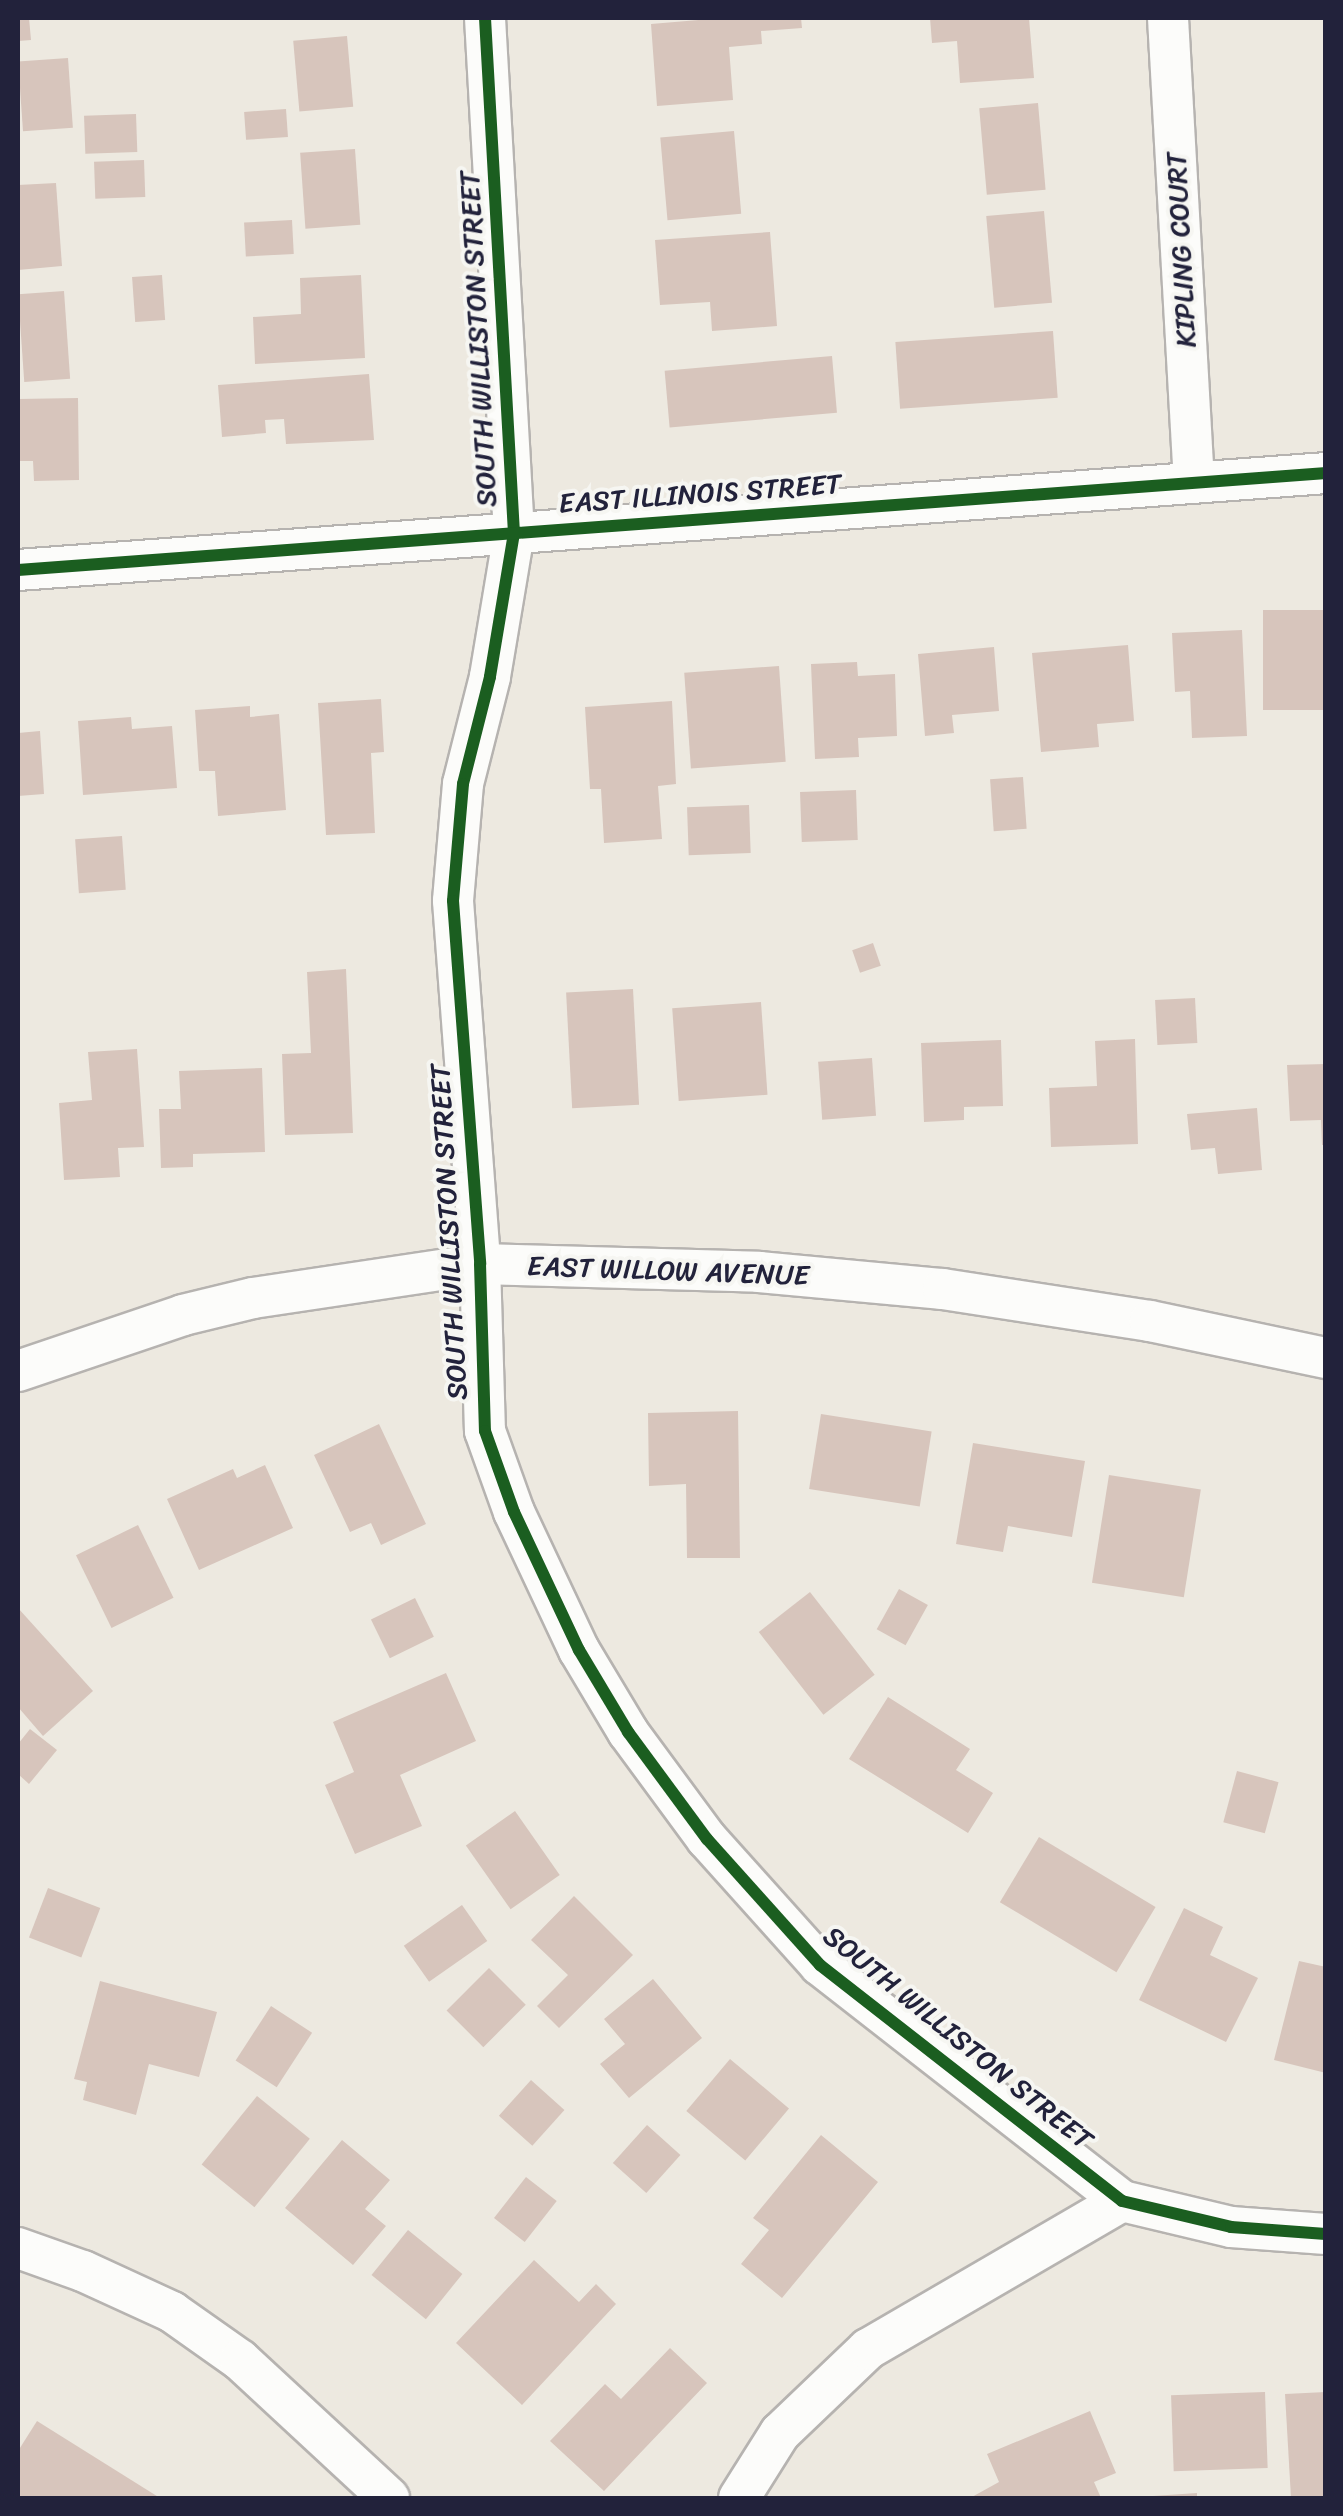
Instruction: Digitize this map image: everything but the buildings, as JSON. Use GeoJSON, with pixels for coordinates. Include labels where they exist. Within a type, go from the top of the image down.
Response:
{"type":"FeatureCollection","features":[{"type":"Feature","properties":{"kind":"street","name":"SOUTH WILLISTON STREET"},"geometry":{"type":"LineString","coordinates":[[485,18],[514,533],[490,677],[463,784],[453,901],[480,1264],[485,1431],[544,1582],[628,1732],[708,1839],[820,1965],[1122,2201]]}},
{"type":"Feature","properties":{"kind":"street","name":"KIPLING COURT"},"geometry":{"type":"LineString","coordinates":[[1168,18],[1194,482]]}},
{"type":"Feature","properties":{"kind":"street","name":"EAST ILLINOIS STREET"},"geometry":{"type":"LineString","coordinates":[[18,570],[1326,473]]}},
{"type":"Feature","properties":{"kind":"street","name":"EAST WILLOW AVENUE"},"geometry":{"type":"LineString","coordinates":[[18,1371],[183,1315],[236,1302],[480,1264],[759,1272],[943,1288],[1150,1321],[1326,1358]]}},
{"type":"Feature","properties":{"kind":"street"},"geometry":{"type":"LineString","coordinates":[[739,2498],[780,2434],[868,2349],[1122,2201],[1231,2227],[1326,2234]]}},
{"type":"Feature","properties":{"kind":"street"},"geometry":{"type":"LineString","coordinates":[[18,2248],[82,2271],[172,2312],[240,2360],[389,2498]]}},
{"type":"Feature","properties":{"kind":"cycle path"},"geometry":{"type":"LineString","coordinates":[[485,18],[514,533],[490,677],[463,784],[453,901],[480,1264],[485,1431],[514,1512],[579,1650],[628,1732],[707,1839],[820,1965],[1122,2201],[1231,2227],[1326,2234]]}},
{"type":"Feature","properties":{"kind":"cycle path"},"geometry":{"type":"LineString","coordinates":[[18,570],[1326,473]]}}]}
